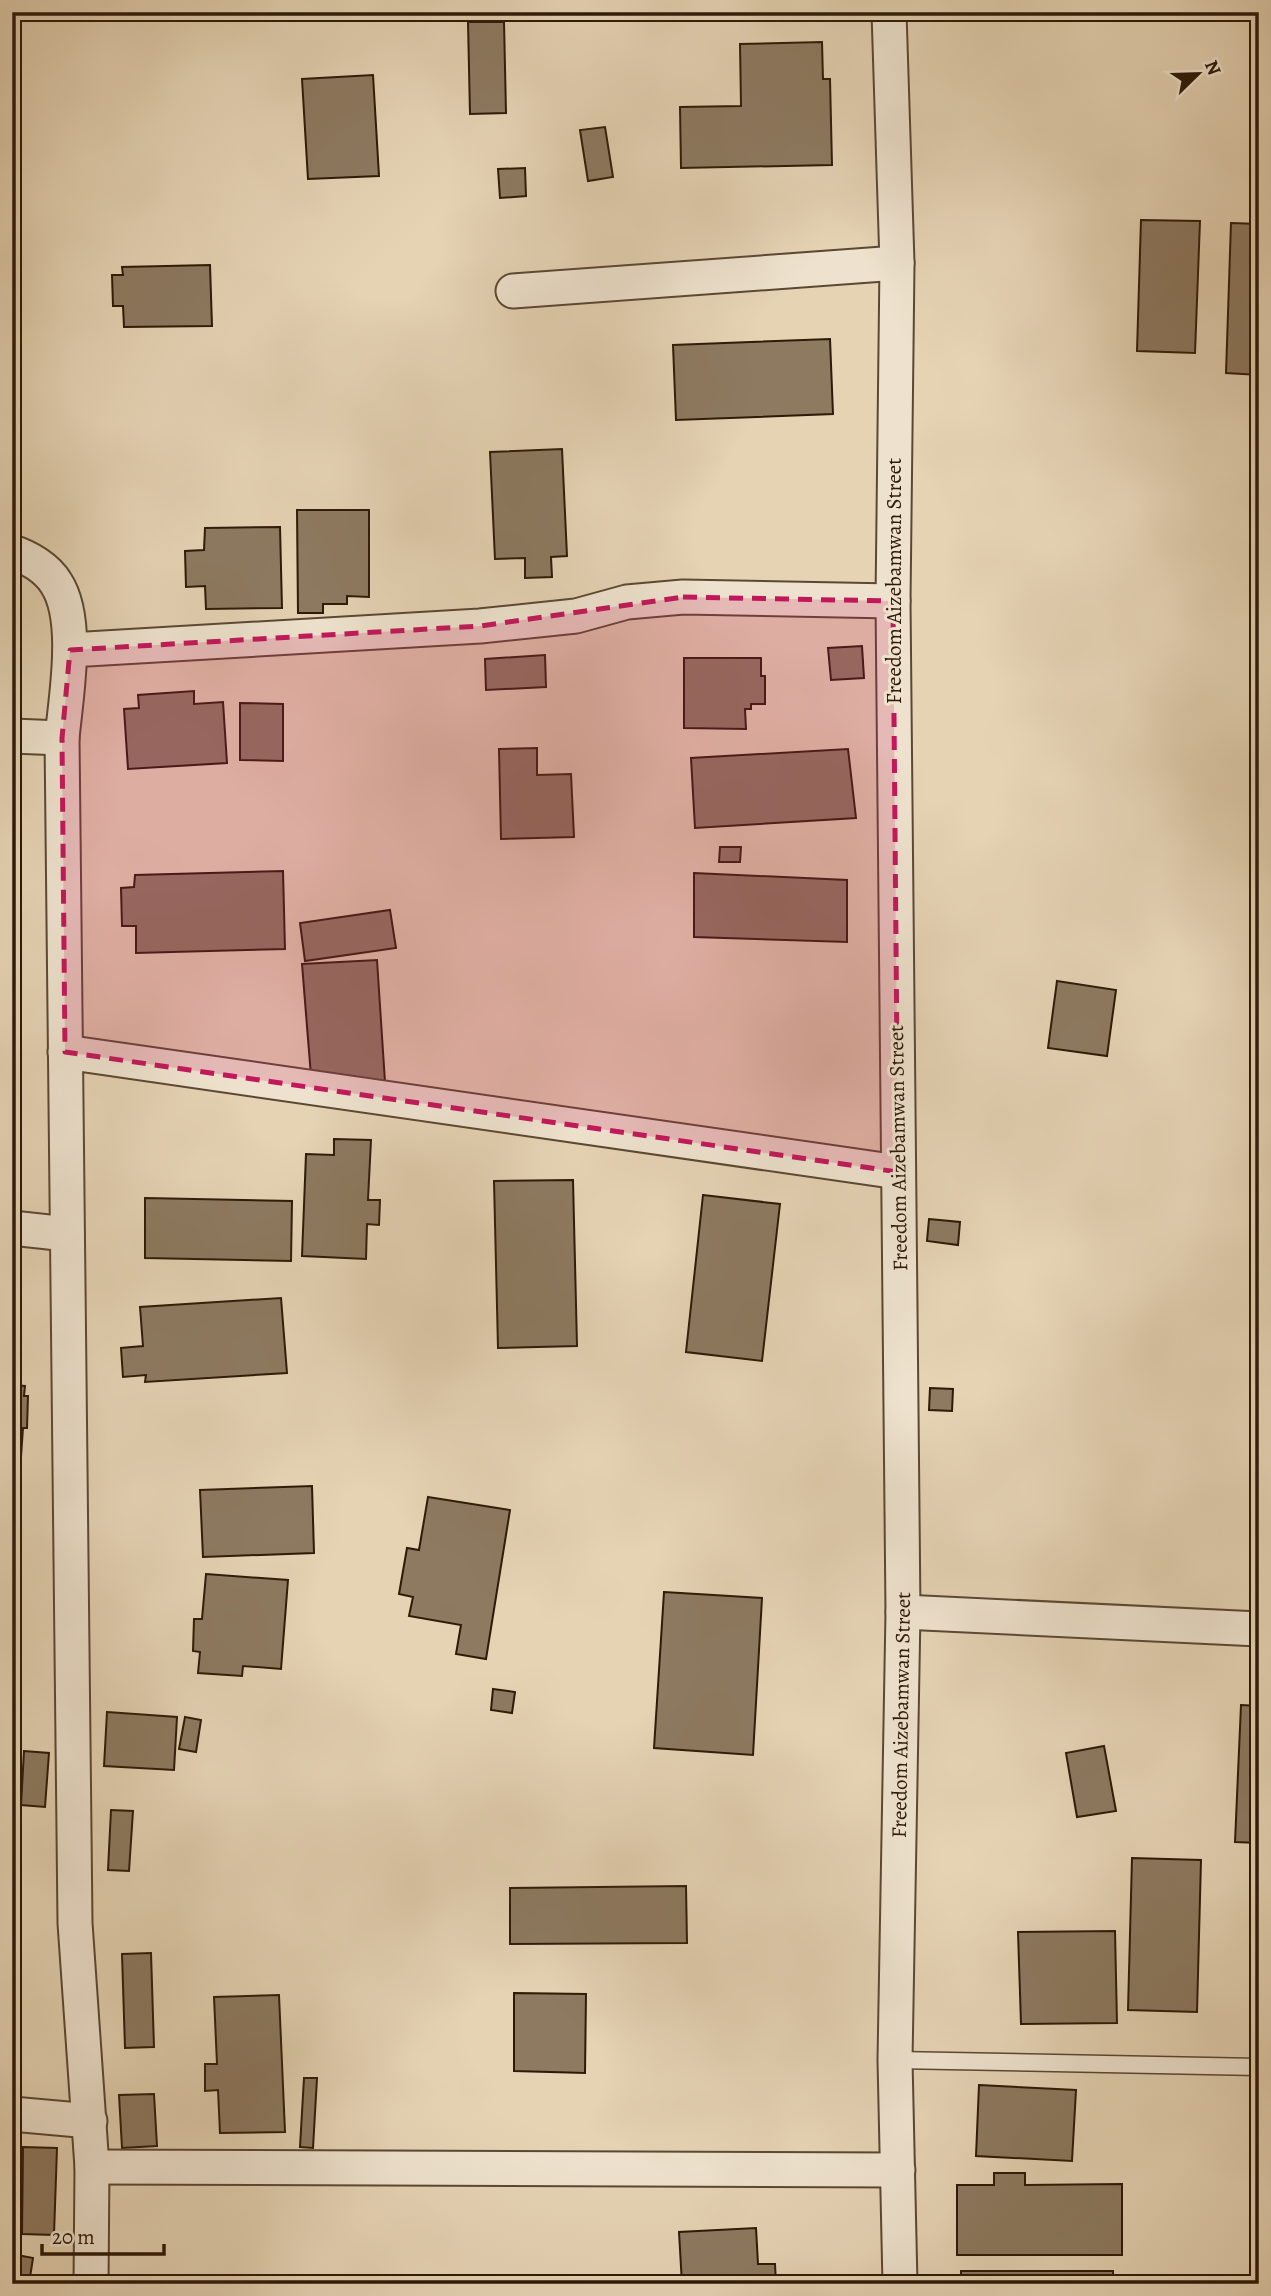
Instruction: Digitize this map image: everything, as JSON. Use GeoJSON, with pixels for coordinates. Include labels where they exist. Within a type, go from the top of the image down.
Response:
{"type":"FeatureCollection","features":[{"type":"Feature","properties":{"kind":"street","name":"Freedom Aizebamwan Street"},"geometry":{"type":"LineString","coordinates":[[890,12],[897,262],[893,601],[903,1612],[895,2060],[900,2284]]}},
{"type":"Feature","properties":{"kind":"street"},"geometry":{"type":"LineString","coordinates":[[513,291],[897,262]]}},
{"type":"Feature","properties":{"kind":"street"},"geometry":{"type":"LineString","coordinates":[[12,552],[37,564],[56,582],[65,604],[70,650],[62,738],[75,1923],[90,2120],[91,2284]]}},
{"type":"Feature","properties":{"kind":"street"},"geometry":{"type":"LineString","coordinates":[[70,650],[480,626],[576,616],[627,602],[682,597],[893,601]]}},
{"type":"Feature","properties":{"kind":"street"},"geometry":{"type":"LineString","coordinates":[[12,736],[62,738]]}},
{"type":"Feature","properties":{"kind":"street"},"geometry":{"type":"LineString","coordinates":[[65,1052],[898,1172]]}},
{"type":"Feature","properties":{"kind":"street"},"geometry":{"type":"LineString","coordinates":[[12,1228],[67,1234]]}},
{"type":"Feature","properties":{"kind":"street"},"geometry":{"type":"LineString","coordinates":[[903,1612],[1259,1629]]}},
{"type":"Feature","properties":{"kind":"street"},"geometry":{"type":"LineString","coordinates":[[12,2114],[90,2120]]}},
{"type":"Feature","properties":{"kind":"street"},"geometry":{"type":"LineString","coordinates":[[92,2167],[898,2169]]}},
{"type":"Feature","properties":{"kind":"lane"},"geometry":{"type":"LineString","coordinates":[[895,2060],[1259,2067]]}},
{"type":"Feature","properties":{"kind":"highlighted area"},"geometry":{"type":"Polygon","coordinates":[[[683,597],[893,601],[898,1172],[65,1052],[62,738],[70,650],[480,626],[683,597]]]}},
{"type":"Feature","properties":{"kind":"building"},"geometry":{"type":"Polygon","coordinates":[[[289,12],[472,12],[472,17],[289,18],[289,12]]]}},
{"type":"Feature","properties":{"kind":"building"},"geometry":{"type":"Polygon","coordinates":[[[468,22],[504,22],[506,113],[470,114],[468,22]]]}},
{"type":"Feature","properties":{"kind":"building"},"geometry":{"type":"Polygon","coordinates":[[[822,42],[823,79],[830,79],[832,165],[681,168],[680,107],[741,106],[740,44],[822,42]]]}},
{"type":"Feature","properties":{"kind":"building"},"geometry":{"type":"Polygon","coordinates":[[[373,75],[379,176],[308,179],[302,79],[373,75]]]}},
{"type":"Feature","properties":{"kind":"building"},"geometry":{"type":"Polygon","coordinates":[[[605,127],[613,177],[588,181],[580,130],[605,127]]]}},
{"type":"Feature","properties":{"kind":"building"},"geometry":{"type":"Polygon","coordinates":[[[525,168],[526,196],[500,198],[498,169],[525,168]]]}},
{"type":"Feature","properties":{"kind":"building"},"geometry":{"type":"Polygon","coordinates":[[[1141,220],[1200,221],[1195,353],[1137,351],[1141,220]]]}},
{"type":"Feature","properties":{"kind":"building"},"geometry":{"type":"Polygon","coordinates":[[[1231,223],[1259,224],[1259,375],[1226,373],[1231,223]]]}},
{"type":"Feature","properties":{"kind":"building"},"geometry":{"type":"Polygon","coordinates":[[[210,265],[212,326],[124,327],[123,306],[113,306],[112,275],[123,275],[122,267],[210,265]]]}},
{"type":"Feature","properties":{"kind":"building"},"geometry":{"type":"Polygon","coordinates":[[[830,339],[833,414],[676,420],[673,345],[830,339]]]}},
{"type":"Feature","properties":{"kind":"building"},"geometry":{"type":"Polygon","coordinates":[[[562,449],[567,556],[551,557],[552,577],[525,578],[525,558],[495,559],[490,452],[562,449]]]}},
{"type":"Feature","properties":{"kind":"building"},"geometry":{"type":"Polygon","coordinates":[[[297,510],[369,510],[369,597],[347,596],[347,604],[323,604],[323,613],[298,613],[297,510]]]}},
{"type":"Feature","properties":{"kind":"building"},"geometry":{"type":"Polygon","coordinates":[[[280,527],[282,608],[206,609],[205,586],[186,587],[185,551],[204,550],[205,528],[280,527]]]}},
{"type":"Feature","properties":{"kind":"building"},"geometry":{"type":"Polygon","coordinates":[[[862,646],[864,678],[831,680],[828,648],[862,646]]]}},
{"type":"Feature","properties":{"kind":"building"},"geometry":{"type":"Polygon","coordinates":[[[545,655],[546,687],[486,690],[485,659],[545,655]]]}},
{"type":"Feature","properties":{"kind":"building"},"geometry":{"type":"Polygon","coordinates":[[[684,658],[761,658],[761,676],[765,676],[765,704],[751,704],[751,709],[745,709],[746,729],[684,728],[684,658]]]}},
{"type":"Feature","properties":{"kind":"building"},"geometry":{"type":"Polygon","coordinates":[[[194,691],[194,704],[223,702],[227,763],[128,769],[124,709],[139,708],[138,695],[194,691]]]}},
{"type":"Feature","properties":{"kind":"building"},"geometry":{"type":"Polygon","coordinates":[[[240,703],[283,704],[283,761],[240,760],[240,703]]]}},
{"type":"Feature","properties":{"kind":"building"},"geometry":{"type":"Polygon","coordinates":[[[537,748],[537,775],[571,774],[574,837],[501,839],[499,749],[537,748]]]}},
{"type":"Feature","properties":{"kind":"building"},"geometry":{"type":"Polygon","coordinates":[[[848,749],[856,818],[695,828],[691,758],[848,749]]]}},
{"type":"Feature","properties":{"kind":"building"},"geometry":{"type":"Polygon","coordinates":[[[720,847],[741,847],[740,862],[719,862],[720,847]]]}},
{"type":"Feature","properties":{"kind":"building"},"geometry":{"type":"Polygon","coordinates":[[[283,871],[285,949],[136,953],[136,926],[122,926],[121,888],[134,887],[135,875],[283,871]]]}},
{"type":"Feature","properties":{"kind":"building"},"geometry":{"type":"Polygon","coordinates":[[[694,873],[847,880],[847,942],[694,937],[694,873]]]}},
{"type":"Feature","properties":{"kind":"building"},"geometry":{"type":"Polygon","coordinates":[[[390,910],[396,948],[305,961],[300,923],[390,910]]]}},
{"type":"Feature","properties":{"kind":"building"},"geometry":{"type":"Polygon","coordinates":[[[377,960],[385,1082],[338,1085],[338,1074],[311,1076],[302,964],[377,960]]]}},
{"type":"Feature","properties":{"kind":"building"},"geometry":{"type":"Polygon","coordinates":[[[1057,981],[1116,990],[1107,1056],[1048,1048],[1057,981]]]}},
{"type":"Feature","properties":{"kind":"building"},"geometry":{"type":"Polygon","coordinates":[[[334,1139],[371,1140],[368,1200],[380,1200],[379,1225],[367,1224],[366,1259],[302,1256],[306,1154],[334,1155],[334,1139]]]}},
{"type":"Feature","properties":{"kind":"building"},"geometry":{"type":"Polygon","coordinates":[[[573,1180],[577,1346],[498,1348],[494,1181],[573,1180]]]}},
{"type":"Feature","properties":{"kind":"building"},"geometry":{"type":"Polygon","coordinates":[[[703,1195],[780,1204],[762,1361],[686,1352],[703,1195]]]}},
{"type":"Feature","properties":{"kind":"building"},"geometry":{"type":"Polygon","coordinates":[[[145,1198],[292,1201],[291,1261],[145,1258],[145,1198]]]}},
{"type":"Feature","properties":{"kind":"building"},"geometry":{"type":"Polygon","coordinates":[[[929,1219],[960,1222],[958,1245],[927,1241],[929,1219]]]}},
{"type":"Feature","properties":{"kind":"building"},"geometry":{"type":"Polygon","coordinates":[[[281,1298],[287,1373],[145,1382],[146,1375],[123,1377],[121,1348],[143,1346],[140,1307],[281,1298]]]}},
{"type":"Feature","properties":{"kind":"building"},"geometry":{"type":"Polygon","coordinates":[[[12,1385],[25,1386],[24,1396],[28,1396],[27,1428],[23,1428],[21,1457],[12,1456],[12,1385]]]}},
{"type":"Feature","properties":{"kind":"building"},"geometry":{"type":"Polygon","coordinates":[[[930,1388],[953,1389],[952,1411],[929,1410],[930,1388]]]}},
{"type":"Feature","properties":{"kind":"building"},"geometry":{"type":"Polygon","coordinates":[[[312,1486],[314,1553],[203,1557],[200,1490],[312,1486]]]}},
{"type":"Feature","properties":{"kind":"building"},"geometry":{"type":"Polygon","coordinates":[[[428,1497],[510,1510],[486,1659],[456,1654],[461,1625],[409,1616],[413,1597],[399,1594],[407,1548],[419,1550],[428,1497]]]}},
{"type":"Feature","properties":{"kind":"building"},"geometry":{"type":"Polygon","coordinates":[[[14,1513],[19,1546],[12,1547],[12,1514],[14,1513]]]}},
{"type":"Feature","properties":{"kind":"building"},"geometry":{"type":"Polygon","coordinates":[[[206,1574],[288,1580],[281,1669],[243,1666],[242,1676],[198,1673],[200,1652],[193,1651],[194,1619],[202,1619],[206,1574]]]}},
{"type":"Feature","properties":{"kind":"building"},"geometry":{"type":"Polygon","coordinates":[[[664,1592],[762,1598],[753,1755],[654,1748],[664,1592]]]}},
{"type":"Feature","properties":{"kind":"building"},"geometry":{"type":"Polygon","coordinates":[[[493,1689],[515,1692],[512,1713],[491,1710],[493,1689]]]}},
{"type":"Feature","properties":{"kind":"building"},"geometry":{"type":"Polygon","coordinates":[[[1241,1705],[1259,1706],[1259,1843],[1235,1842],[1241,1705]]]}},
{"type":"Feature","properties":{"kind":"building"},"geometry":{"type":"Polygon","coordinates":[[[12,1706],[20,1706],[16,1775],[12,1775],[12,1706]]]}},
{"type":"Feature","properties":{"kind":"building"},"geometry":{"type":"Polygon","coordinates":[[[107,1712],[177,1717],[174,1770],[104,1766],[107,1712]]]}},
{"type":"Feature","properties":{"kind":"building"},"geometry":{"type":"Polygon","coordinates":[[[185,1717],[201,1720],[196,1752],[179,1749],[185,1717]]]}},
{"type":"Feature","properties":{"kind":"building"},"geometry":{"type":"Polygon","coordinates":[[[1104,1746],[1116,1811],[1077,1817],[1066,1753],[1104,1746]]]}},
{"type":"Feature","properties":{"kind":"building"},"geometry":{"type":"Polygon","coordinates":[[[24,1751],[49,1753],[45,1807],[21,1805],[24,1751]]]}},
{"type":"Feature","properties":{"kind":"building"},"geometry":{"type":"Polygon","coordinates":[[[111,1810],[133,1811],[129,1871],[108,1870],[111,1810]]]}},
{"type":"Feature","properties":{"kind":"building"},"geometry":{"type":"Polygon","coordinates":[[[12,1828],[17,1828],[18,1864],[12,1864],[12,1828]]]}},
{"type":"Feature","properties":{"kind":"building"},"geometry":{"type":"Polygon","coordinates":[[[1132,1858],[1201,1860],[1197,2012],[1128,2010],[1132,1858]]]}},
{"type":"Feature","properties":{"kind":"building"},"geometry":{"type":"Polygon","coordinates":[[[686,1886],[687,1943],[510,1944],[510,1888],[686,1886]]]}},
{"type":"Feature","properties":{"kind":"building"},"geometry":{"type":"Polygon","coordinates":[[[1115,1931],[1117,2023],[1021,2024],[1018,1932],[1115,1931]]]}},
{"type":"Feature","properties":{"kind":"building"},"geometry":{"type":"Polygon","coordinates":[[[151,1953],[154,2047],[125,2048],[122,1954],[151,1953]]]}},
{"type":"Feature","properties":{"kind":"building"},"geometry":{"type":"Polygon","coordinates":[[[514,1993],[586,1994],[585,2073],[514,2071],[514,1993]]]}},
{"type":"Feature","properties":{"kind":"building"},"geometry":{"type":"Polygon","coordinates":[[[279,1995],[285,2132],[220,2133],[218,2090],[205,2091],[205,2064],[217,2064],[214,1997],[279,1995]]]}},
{"type":"Feature","properties":{"kind":"building"},"geometry":{"type":"Polygon","coordinates":[[[304,2078],[317,2078],[313,2148],[300,2147],[304,2078]]]}},
{"type":"Feature","properties":{"kind":"building"},"geometry":{"type":"Polygon","coordinates":[[[979,2085],[1076,2090],[1072,2161],[976,2156],[979,2085]]]}},
{"type":"Feature","properties":{"kind":"building"},"geometry":{"type":"Polygon","coordinates":[[[154,2094],[157,2146],[122,2148],[119,2095],[154,2094]]]}},
{"type":"Feature","properties":{"kind":"building"},"geometry":{"type":"Polygon","coordinates":[[[23,2147],[57,2148],[54,2235],[22,2234],[23,2147]]]}},
{"type":"Feature","properties":{"kind":"building"},"geometry":{"type":"Polygon","coordinates":[[[994,2173],[1025,2173],[1025,2185],[1122,2184],[1122,2255],[957,2255],[957,2185],[994,2185],[994,2173]]]}},
{"type":"Feature","properties":{"kind":"building"},"geometry":{"type":"Polygon","coordinates":[[[756,2228],[758,2264],[775,2264],[776,2284],[682,2284],[679,2232],[756,2228]]]}},
{"type":"Feature","properties":{"kind":"building"},"geometry":{"type":"Polygon","coordinates":[[[12,2254],[33,2258],[29,2284],[12,2284],[12,2254]]]}},
{"type":"Feature","properties":{"kind":"building"},"geometry":{"type":"Polygon","coordinates":[[[961,2271],[1113,2271],[1113,2284],[961,2284],[961,2271]]]}}]}
